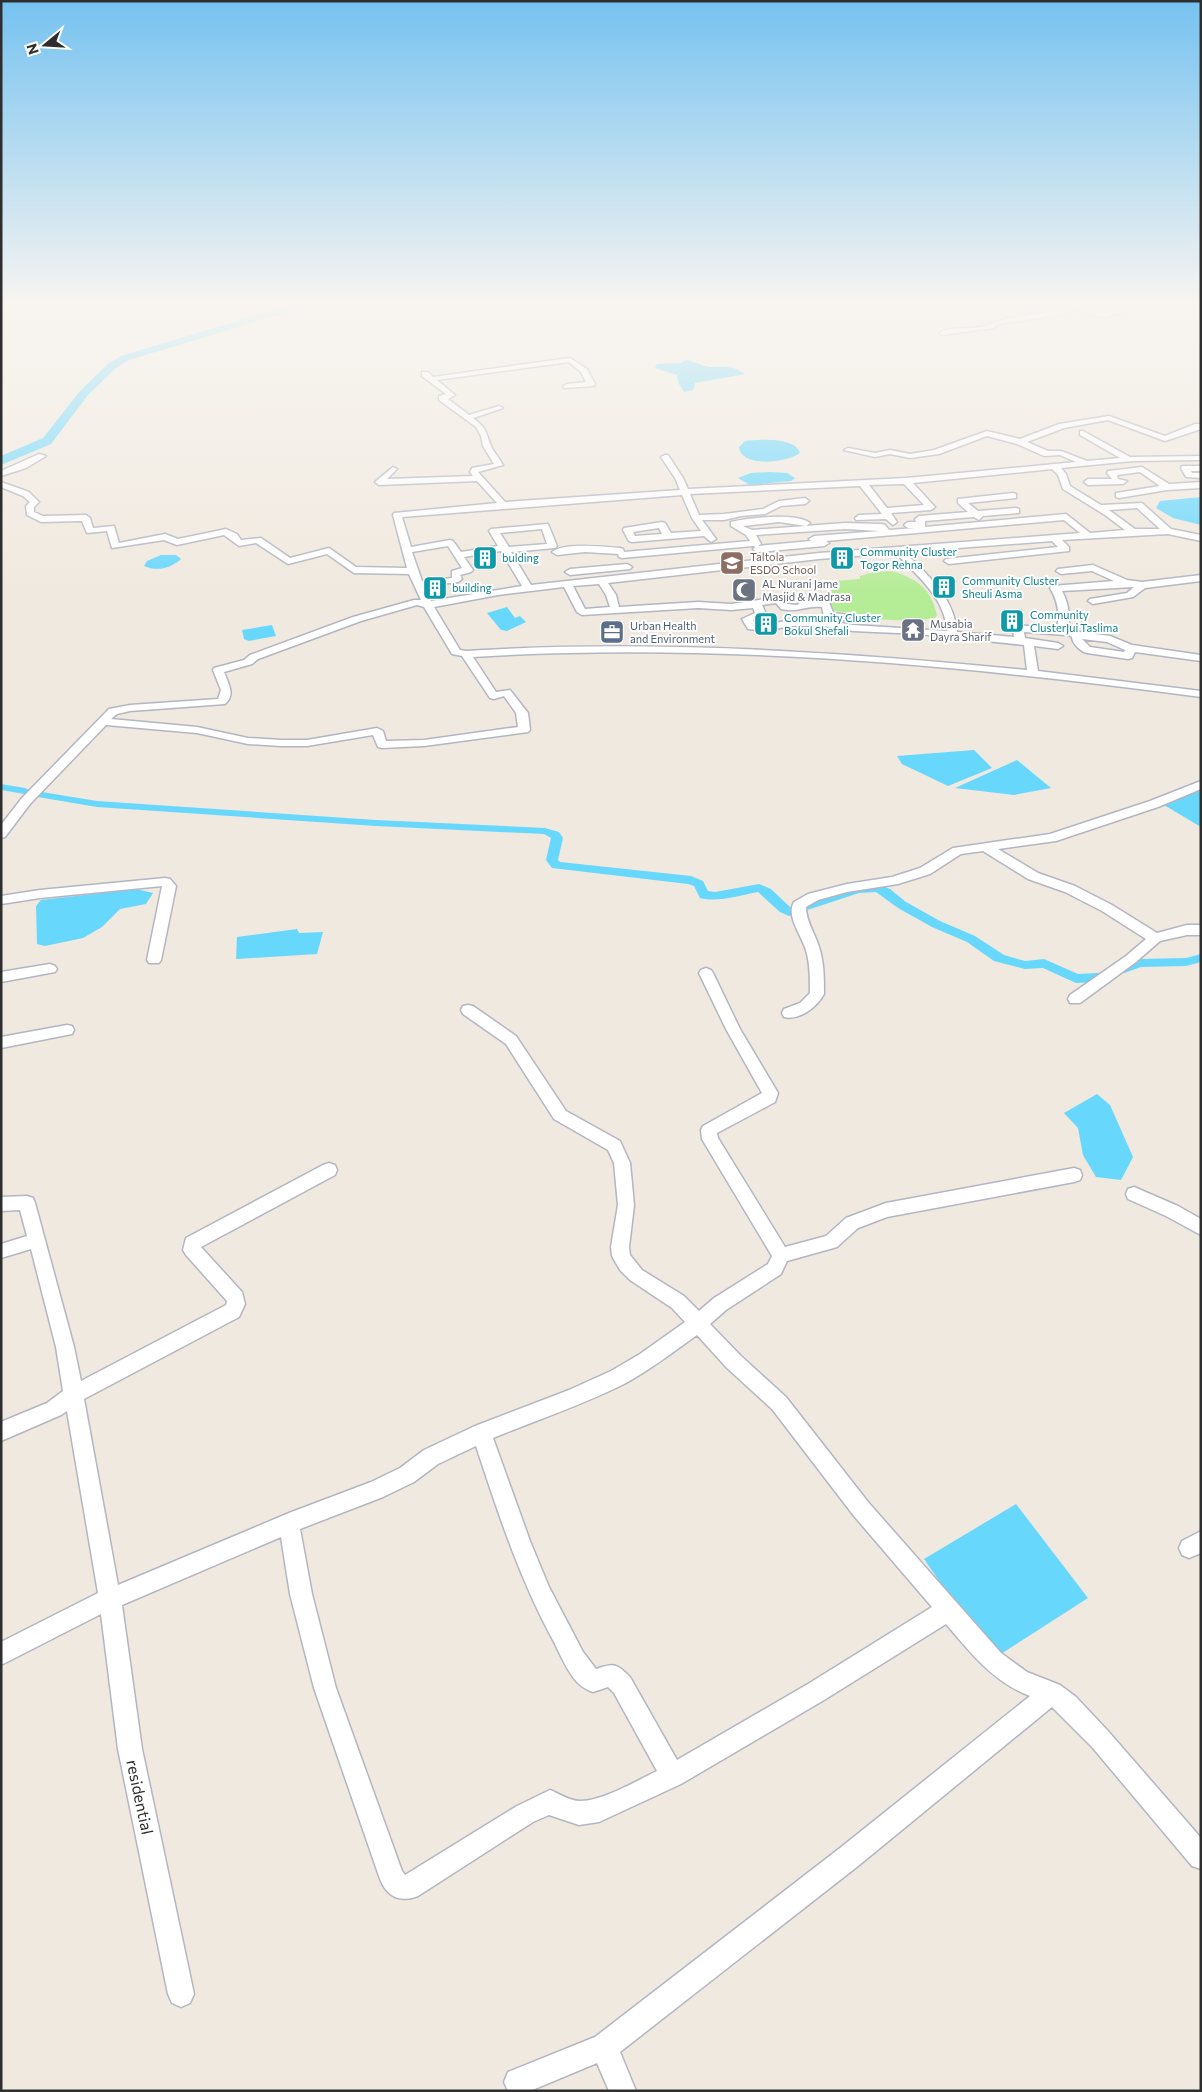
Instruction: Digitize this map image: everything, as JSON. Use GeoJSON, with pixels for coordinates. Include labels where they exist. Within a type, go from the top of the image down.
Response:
{"type":"FeatureCollection","features":[{"type":"Feature","properties":{"kind":"street"},"geometry":{"type":"LineString","coordinates":[[446,401],[480,426],[487,446],[498,465],[474,471],[503,504]]}},
{"type":"Feature","properties":{"kind":"street"},"geometry":{"type":"LineString","coordinates":[[469,417],[499,408]]}},
{"type":"Feature","properties":{"kind":"street"},"geometry":{"type":"LineString","coordinates":[[1020,442],[1062,426],[1109,418],[1165,439],[1198,426],[1201,428]]}},
{"type":"Feature","properties":{"kind":"street"},"geometry":{"type":"LineString","coordinates":[[848,450],[875,455],[890,452],[910,456],[942,450],[987,433],[1020,442],[1047,454],[1061,453],[1088,463]]}},
{"type":"Feature","properties":{"kind":"street"},"geometry":{"type":"LineString","coordinates":[[1082,433],[1130,460]]}},
{"type":"Feature","properties":{"kind":"street"},"geometry":{"type":"LineString","coordinates":[[1,474],[23,466],[42,456]]}},
{"type":"Feature","properties":{"kind":"street"},"geometry":{"type":"LineString","coordinates":[[665,457],[679,478],[696,518],[732,566]]}},
{"type":"Feature","properties":{"kind":"street"},"geometry":{"type":"LineString","coordinates":[[1201,458],[1088,463],[863,484],[685,492],[503,504],[397,515],[413,571],[428,605],[456,652],[466,654],[578,648],[699,650],[816,655],[1033,675],[1201,694]]}},
{"type":"Feature","properties":{"kind":"street"},"geometry":{"type":"LineString","coordinates":[[1054,466],[1062,474],[1066,487],[1133,532]]}},
{"type":"Feature","properties":{"kind":"street"},"geometry":{"type":"LineString","coordinates":[[1201,469],[1180,467],[1189,475],[1201,476]]}},
{"type":"Feature","properties":{"kind":"street"},"geometry":{"type":"LineString","coordinates":[[393,469],[379,482],[481,478]]}},
{"type":"Feature","properties":{"kind":"street"},"geometry":{"type":"LineString","coordinates":[[1142,492],[1119,481],[1111,472],[1142,469],[1158,480]]}},
{"type":"Feature","properties":{"kind":"street"},"geometry":{"type":"LineString","coordinates":[[1119,495],[1142,492],[1158,480]]}},
{"type":"Feature","properties":{"kind":"street"},"geometry":{"type":"LineString","coordinates":[[1088,482],[1158,480],[1201,485]]}},
{"type":"Feature","properties":{"kind":"street"},"geometry":{"type":"LineString","coordinates":[[762,526],[810,538],[886,513],[931,507],[906,481]]}},
{"type":"Feature","properties":{"kind":"street"},"geometry":{"type":"LineString","coordinates":[[1,484],[26,494],[35,502],[30,506],[30,513],[41,519],[84,517],[88,522],[90,531],[111,528],[115,546],[166,537],[177,542],[227,532],[230,536],[234,536],[239,543],[258,540],[287,560],[295,560],[329,551],[354,570],[413,571]]}},
{"type":"Feature","properties":{"kind":"street"},"geometry":{"type":"LineString","coordinates":[[863,484],[903,534],[918,548]]}},
{"type":"Feature","properties":{"kind":"street"},"geometry":{"type":"LineString","coordinates":[[1002,542],[973,512],[957,501],[1013,496]]}},
{"type":"Feature","properties":{"kind":"street"},"geometry":{"type":"LineString","coordinates":[[696,518],[724,517],[765,511],[779,504],[804,501]]}},
{"type":"Feature","properties":{"kind":"street"},"geometry":{"type":"LineString","coordinates":[[1099,508],[1138,505],[1168,531]]}},
{"type":"Feature","properties":{"kind":"street"},"geometry":{"type":"LineString","coordinates":[[1056,508],[1088,536]]}},
{"type":"Feature","properties":{"kind":"street"},"geometry":{"type":"LineString","coordinates":[[938,511],[1024,511]]}},
{"type":"Feature","properties":{"kind":"street"},"geometry":{"type":"LineString","coordinates":[[1,834],[26,801],[113,711],[223,701],[226,690],[218,670],[248,662],[254,657],[357,619],[417,602],[428,605],[528,589],[732,566],[757,546],[810,538],[886,533],[903,534],[922,524],[919,520],[973,512]]}},
{"type":"Feature","properties":{"kind":"street"},"geometry":{"type":"LineString","coordinates":[[757,546],[810,538],[903,534],[1066,517]]}},
{"type":"Feature","properties":{"kind":"street"},"geometry":{"type":"LineString","coordinates":[[757,546],[734,524],[780,519],[810,538]]}},
{"type":"Feature","properties":{"kind":"street"},"geometry":{"type":"LineString","coordinates":[[528,589],[494,531],[545,526],[572,584],[582,612],[698,605],[757,605],[779,600],[784,607],[790,608],[806,605],[806,602],[826,604],[828,615],[852,618],[853,628]]}},
{"type":"Feature","properties":{"kind":"street"},"geometry":{"type":"LineString","coordinates":[[810,538],[846,526],[882,527],[886,533]]}},
{"type":"Feature","properties":{"kind":"street"},"geometry":{"type":"LineString","coordinates":[[561,559],[585,549],[621,553],[715,544],[898,550],[1133,532],[1168,531],[1201,538]]}},
{"type":"Feature","properties":{"kind":"street"},"geometry":{"type":"LineString","coordinates":[[668,536],[707,533]]}},
{"type":"Feature","properties":{"kind":"street"},"geometry":{"type":"LineString","coordinates":[[949,561],[1066,549],[1054,538]]}},
{"type":"Feature","properties":{"kind":"street"},"geometry":{"type":"LineString","coordinates":[[407,550],[449,543],[453,545],[468,571],[455,573],[457,579],[455,580],[420,584]]}},
{"type":"Feature","properties":{"kind":"street"},"geometry":{"type":"LineString","coordinates":[[458,555],[505,549],[561,559],[627,567]]}},
{"type":"Feature","properties":{"kind":"street"},"geometry":{"type":"LineString","coordinates":[[898,550],[939,593],[951,619],[952,634]]}},
{"type":"Feature","properties":{"kind":"street"},"geometry":{"type":"LineString","coordinates":[[621,553],[632,577]]}},
{"type":"Feature","properties":{"kind":"street"},"geometry":{"type":"LineString","coordinates":[[1061,571],[1093,568],[1125,583]]}},
{"type":"Feature","properties":{"kind":"street"},"geometry":{"type":"LineString","coordinates":[[1033,675],[1025,641],[1018,628],[1061,633],[1065,620],[1061,596],[1055,588],[1125,583],[1142,585],[1201,578]]}},
{"type":"Feature","properties":{"kind":"street"},"geometry":{"type":"LineString","coordinates":[[602,580],[611,595],[615,609]]}},
{"type":"Feature","properties":{"kind":"street"},"geometry":{"type":"LineString","coordinates":[[1093,601],[1130,595],[1142,585]]}},
{"type":"Feature","properties":{"kind":"street"},"geometry":{"type":"LineString","coordinates":[[757,605],[761,614],[747,619],[752,627],[766,628],[790,623],[823,623],[853,628],[952,634],[1058,646]]}},
{"type":"Feature","properties":{"kind":"street"},"geometry":{"type":"LineString","coordinates":[[1061,630],[1077,635],[1077,640],[1087,650],[1128,656],[1131,648],[1201,658]]}},
{"type":"Feature","properties":{"kind":"street"},"geometry":{"type":"LineString","coordinates":[[103,720],[110,724],[197,730],[248,741],[280,743],[307,742],[378,731],[382,744],[424,743],[524,730],[522,713],[506,692],[494,696],[466,654]]}},
{"type":"Feature","properties":{"kind":"street"},"geometry":{"type":"LineString","coordinates":[[788,1013],[805,1007],[817,994],[817,976],[812,946],[798,919],[799,904],[812,897],[848,888],[893,881],[925,871],[958,850],[1052,838],[1154,804],[1201,785]]}},
{"type":"Feature","properties":{"kind":"street"},"geometry":{"type":"LineString","coordinates":[[985,847],[1033,876],[1070,889],[1107,908],[1156,938]]}},
{"type":"Feature","properties":{"kind":"street"},"geometry":{"type":"LineString","coordinates":[[1,900],[40,894],[165,882],[169,886],[154,960]]}},
{"type":"Feature","properties":{"kind":"street"},"geometry":{"type":"LineString","coordinates":[[1075,999],[1131,959],[1156,938],[1187,930],[1201,930]]}},
{"type":"Feature","properties":{"kind":"street"},"geometry":{"type":"LineString","coordinates":[[1,977],[50,969]]}},
{"type":"Feature","properties":{"kind":"street"},"geometry":{"type":"LineString","coordinates":[[706,973],[733,1029],[770,1093],[769,1098],[709,1130],[709,1135],[781,1256]]}},
{"type":"Feature","properties":{"kind":"street"},"geometry":{"type":"LineString","coordinates":[[468,1010],[512,1040],[560,1115],[614,1146],[618,1151],[622,1163],[626,1205],[620,1247],[621,1256],[626,1265],[636,1275],[678,1302],[697,1324],[779,1403],[860,1509],[993,1660],[1020,1681],[1052,1693],[1068,1706],[1100,1739],[1201,1857]]}},
{"type":"Feature","properties":{"kind":"street"},"geometry":{"type":"LineString","coordinates":[[1,1043],[67,1030]]}},
{"type":"Feature","properties":{"kind":"street"},"geometry":{"type":"LineString","coordinates":[[1,1432],[54,1409],[73,1396],[233,1311],[236,1298],[192,1250],[192,1242],[329,1170]]}},
{"type":"Feature","properties":{"kind":"street"},"geometry":{"type":"LineString","coordinates":[[781,1256],[831,1242],[852,1223],[886,1210],[1074,1175]]}},
{"type":"Feature","properties":{"kind":"street"},"geometry":{"type":"LineString","coordinates":[[1134,1194],[1172,1211],[1201,1228]]}},
{"type":"Feature","properties":{"kind":"street","name":"residential"},"geometry":{"type":"LineString","coordinates":[[1,1204],[27,1202],[65,1347],[110,1599],[130,1749],[181,1994]]}},
{"type":"Feature","properties":{"kind":"street"},"geometry":{"type":"LineString","coordinates":[[1,1251],[37,1240]]}},
{"type":"Feature","properties":{"kind":"street"},"geometry":{"type":"LineString","coordinates":[[1,1654],[53,1626],[110,1599],[289,1523],[376,1490],[406,1475],[431,1457],[618,1377],[647,1360],[697,1324],[720,1304],[776,1269],[781,1256]]}},
{"type":"Feature","properties":{"kind":"street"},"geometry":{"type":"LineString","coordinates":[[482,1434],[534,1577],[556,1626],[583,1674],[593,1681],[612,1675],[622,1685],[672,1776]]}},
{"type":"Feature","properties":{"kind":"street"},"geometry":{"type":"LineString","coordinates":[[289,1523],[301,1594],[325,1688],[392,1879],[400,1886],[409,1887],[525,1814],[550,1802],[559,1808],[579,1813],[599,1810],[672,1776],[816,1692],[948,1610]]}},
{"type":"Feature","properties":{"kind":"street"},"geometry":{"type":"LineString","coordinates":[[518,2082],[604,2047],[849,1857],[1052,1693]]}},
{"type":"Feature","properties":{"kind":"street"},"geometry":{"type":"LineString","coordinates":[[604,2047],[623,2091]]}},
{"type":"Feature","properties":{"kind":"green space"},"geometry":{"type":"Polygon","coordinates":[[[892,571],[916,581],[927,591],[937,615],[935,618],[914,621],[871,619],[860,614],[835,611],[828,605],[829,598],[832,598],[832,593],[824,582],[860,579],[860,576],[875,572],[892,571]]]}},
{"type":"Feature","properties":{"kind":"water"},"geometry":{"type":"Polygon","coordinates":[[[776,440],[792,444],[800,453],[776,461],[756,461],[742,454],[739,447],[745,441],[776,440]]]}},
{"type":"Feature","properties":{"kind":"water"},"geometry":{"type":"Polygon","coordinates":[[[751,473],[787,473],[795,478],[791,481],[750,485],[738,478],[751,473]]]}},
{"type":"Feature","properties":{"kind":"water"},"geometry":{"type":"Polygon","coordinates":[[[1201,497],[1201,525],[1173,518],[1156,508],[1160,501],[1201,497]]]}},
{"type":"Feature","properties":{"kind":"water"},"geometry":{"type":"Polygon","coordinates":[[[161,555],[176,555],[181,559],[173,565],[159,569],[144,566],[147,561],[161,555]]]}},
{"type":"Feature","properties":{"kind":"water"},"geometry":{"type":"Polygon","coordinates":[[[507,607],[515,618],[520,616],[526,622],[507,631],[501,630],[487,613],[507,607]]]}},
{"type":"Feature","properties":{"kind":"water"},"geometry":{"type":"Polygon","coordinates":[[[272,625],[276,636],[249,641],[244,639],[242,630],[272,625]]]}},
{"type":"Feature","properties":{"kind":"water"},"geometry":{"type":"Polygon","coordinates":[[[974,750],[992,768],[948,786],[902,764],[897,756],[974,750]]]}},
{"type":"Feature","properties":{"kind":"water"},"geometry":{"type":"Polygon","coordinates":[[[1017,760],[1051,788],[1014,795],[955,788],[1017,760]]]}},
{"type":"Feature","properties":{"kind":"water"},"geometry":{"type":"Polygon","coordinates":[[[1201,787],[1201,827],[1164,805],[1201,787]]]}},
{"type":"Feature","properties":{"kind":"water"},"geometry":{"type":"Polygon","coordinates":[[[136,889],[153,893],[146,904],[120,909],[102,927],[83,938],[45,946],[37,944],[36,906],[41,900],[136,889]]]}},
{"type":"Feature","properties":{"kind":"water"},"geometry":{"type":"Polygon","coordinates":[[[297,929],[299,933],[323,932],[317,954],[236,959],[237,937],[297,929]]]}},
{"type":"Feature","properties":{"kind":"water"},"geometry":{"type":"Polygon","coordinates":[[[1097,1094],[1110,1105],[1133,1157],[1121,1180],[1096,1177],[1083,1155],[1078,1128],[1064,1113],[1097,1094]]]}},
{"type":"Feature","properties":{"kind":"water"},"geometry":{"type":"Polygon","coordinates":[[[1016,1504],[1088,1598],[993,1659],[924,1559],[1016,1504]]]}},
{"type":"Feature","properties":{"kind":"waterway"},"geometry":{"type":"LineString","coordinates":[[1,461],[47,441],[78,401]]}},
{"type":"Feature","properties":{"kind":"waterway"},"geometry":{"type":"LineString","coordinates":[[1,787],[25,791]]}},
{"type":"Feature","properties":{"kind":"waterway"},"geometry":{"type":"LineString","coordinates":[[36,794],[97,804],[376,823],[545,831],[555,834],[557,838],[552,860],[556,865],[691,880],[699,884],[704,895],[715,896],[759,888],[767,892],[789,912],[858,889],[878,888],[902,905],[936,924],[971,939],[999,958],[1025,965],[1044,963],[1076,978],[1099,977],[1140,963],[1186,962],[1201,958]]}},
{"type":"Feature","properties":{"kind":"place","name":"bulding"},"geometry":{"type":"Point","coordinates":[485,558]}},
{"type":"Feature","properties":{"kind":"place","name":"Community Cluster Togor Rehna"},"geometry":{"type":"Point","coordinates":[842,558]}},
{"type":"Feature","properties":{"kind":"place","name":"Taltola ESDO School"},"geometry":{"type":"Point","coordinates":[732,563]}},
{"type":"Feature","properties":{"kind":"place","name":"Community Cluster Sheuli Asma"},"geometry":{"type":"Point","coordinates":[944,587]}},
{"type":"Feature","properties":{"kind":"place","name":"building"},"geometry":{"type":"Point","coordinates":[435,588]}},
{"type":"Feature","properties":{"kind":"place","name":"AL Nurani Jame Masjid & Madrasa"},"geometry":{"type":"Point","coordinates":[744,590]}},
{"type":"Feature","properties":{"kind":"place","name":"Community ClusterJui Taslima"},"geometry":{"type":"Point","coordinates":[1012,621]}},
{"type":"Feature","properties":{"kind":"place","name":"Community Cluster Bokul Shefali"},"geometry":{"type":"Point","coordinates":[766,624]}},
{"type":"Feature","properties":{"kind":"place","name":"Musabia Dayra Sharif"},"geometry":{"type":"Point","coordinates":[913,630]}},
{"type":"Feature","properties":{"kind":"place","name":"Urban Health and Environment"},"geometry":{"type":"Point","coordinates":[612,632]}}]}
